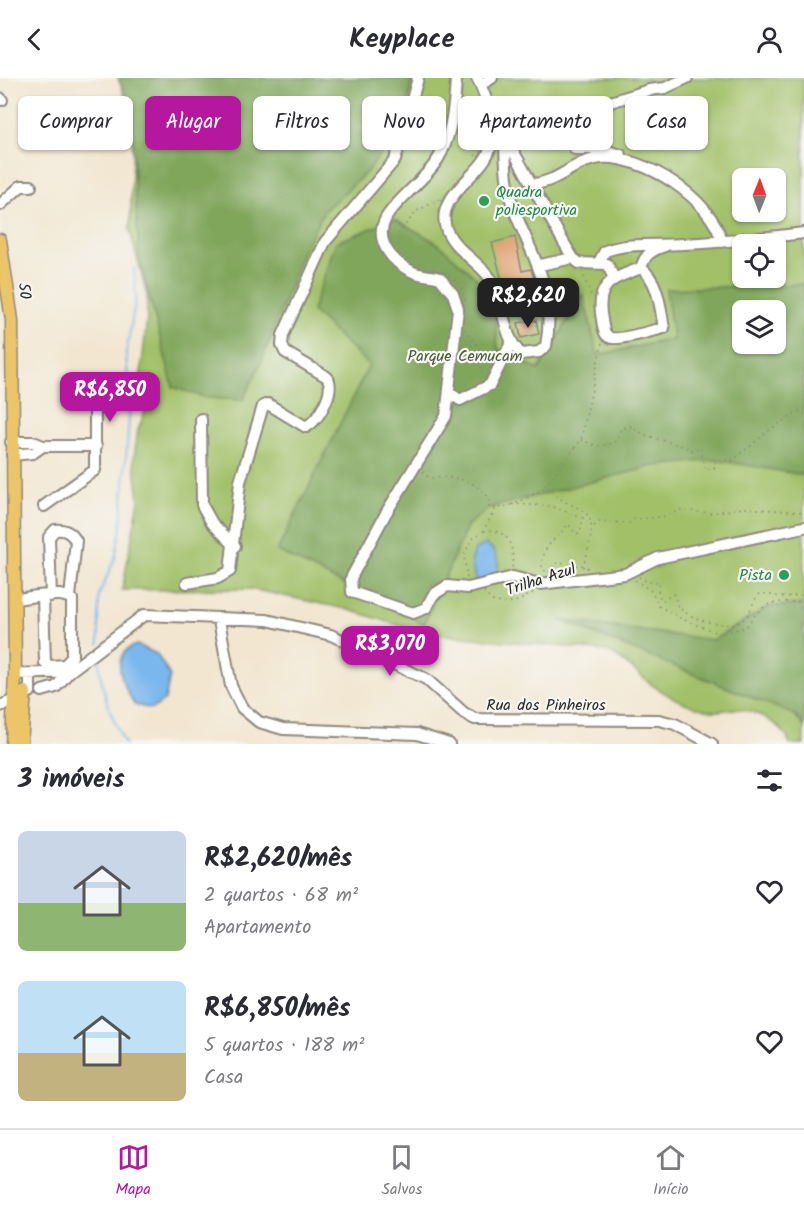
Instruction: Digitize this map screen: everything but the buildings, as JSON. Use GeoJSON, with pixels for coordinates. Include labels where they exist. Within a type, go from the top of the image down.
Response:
{"type":"FeatureCollection","features":[{"type":"Feature","properties":{"kind":"main road","name":"50"},"geometry":{"type":"LineString","coordinates":[[0,240],[12,320],[11,442],[15,674],[27,693],[12,744]]}},
{"type":"Feature","properties":{"kind":"main road"},"geometry":{"type":"LineString","coordinates":[[21,744],[27,693]]}},
{"type":"Feature","properties":{"kind":"street"},"geometry":{"type":"LineString","coordinates":[[187,583],[226,575],[232,564],[240,482],[263,406],[268,404],[306,427],[329,394],[331,383],[327,377],[285,352],[282,345],[283,335],[325,242],[395,160],[418,78]]}},
{"type":"Feature","properties":{"kind":"street"},"geometry":{"type":"LineString","coordinates":[[456,78],[449,131],[438,160],[387,217],[381,230],[382,243],[401,266],[424,276],[440,278],[453,294],[458,309],[446,416],[386,513],[351,578],[352,592],[413,613],[426,608],[433,595],[447,586],[473,587],[513,577],[540,584],[580,577],[625,574],[658,558],[804,527]]}},
{"type":"Feature","properties":{"kind":"street"},"geometry":{"type":"LineString","coordinates":[[485,96],[479,81],[492,78]]}},
{"type":"Feature","properties":{"kind":"street"},"geometry":{"type":"LineString","coordinates":[[613,102],[665,88],[687,78]]}},
{"type":"Feature","properties":{"kind":"street"},"geometry":{"type":"LineString","coordinates":[[489,150],[486,159],[450,200],[443,216],[447,232],[459,248],[491,280],[511,344],[521,354],[539,352],[546,346],[548,307],[540,265],[516,216],[505,150]]}},
{"type":"Feature","properties":{"kind":"street"},"geometry":{"type":"LineString","coordinates":[[514,150],[534,184],[544,210],[576,261]]}},
{"type":"Feature","properties":{"kind":"street"},"geometry":{"type":"LineString","coordinates":[[604,150],[630,158],[677,179],[700,198],[711,215],[722,242]]}},
{"type":"Feature","properties":{"kind":"street"},"geometry":{"type":"LineString","coordinates":[[534,184],[549,183],[578,163],[600,158],[617,159],[676,183],[711,215]]}},
{"type":"Feature","properties":{"kind":"street"},"geometry":{"type":"LineString","coordinates":[[0,205],[21,186],[31,186]]}},
{"type":"Feature","properties":{"kind":"street"},"geometry":{"type":"LineString","coordinates":[[599,262],[604,251],[619,246],[648,242],[668,245],[722,242],[804,233]]}},
{"type":"Feature","properties":{"kind":"street"},"geometry":{"type":"LineString","coordinates":[[641,268],[644,258],[652,250],[668,245]]}},
{"type":"Feature","properties":{"kind":"street"},"geometry":{"type":"LineString","coordinates":[[540,265],[576,261],[599,262],[610,266],[614,278]]}},
{"type":"Feature","properties":{"kind":"street"},"geometry":{"type":"LineString","coordinates":[[641,268],[649,273],[654,284],[664,328],[620,339],[609,338],[605,333],[600,297],[606,285],[614,278],[641,268]]}},
{"type":"Feature","properties":{"kind":"street"},"geometry":{"type":"LineString","coordinates":[[450,393],[460,400],[475,391],[486,388],[511,344]]}},
{"type":"Feature","properties":{"kind":"street"},"geometry":{"type":"LineString","coordinates":[[44,506],[94,472],[95,401]]}},
{"type":"Feature","properties":{"kind":"street"},"geometry":{"type":"LineString","coordinates":[[201,419],[201,505],[212,524],[234,546]]}},
{"type":"Feature","properties":{"kind":"street"},"geometry":{"type":"LineString","coordinates":[[11,442],[33,442],[43,447],[96,446]]}},
{"type":"Feature","properties":{"kind":"street"},"geometry":{"type":"LineString","coordinates":[[12,455],[33,453],[43,447]]}},
{"type":"Feature","properties":{"kind":"street"},"geometry":{"type":"LineString","coordinates":[[55,530],[62,530],[69,532],[76,541],[70,597],[74,604],[71,660],[65,665],[50,666],[45,663],[47,596],[49,537],[55,530]]}},
{"type":"Feature","properties":{"kind":"street"},"geometry":{"type":"LineString","coordinates":[[14,598],[70,597]]}},
{"type":"Feature","properties":{"kind":"street","name":"Rua dos Pinheiros"},"geometry":{"type":"LineString","coordinates":[[0,706],[27,693],[56,687],[69,672],[144,615],[219,620],[267,620],[338,638],[426,679],[464,713],[475,719],[659,720],[675,724],[712,744]]}},
{"type":"Feature","properties":{"kind":"street"},"geometry":{"type":"LineString","coordinates":[[219,620],[231,687],[242,708],[259,722],[283,729],[417,734],[449,744]]}},
{"type":"Feature","properties":{"kind":"street"},"geometry":{"type":"LineString","coordinates":[[15,674],[69,672]]}},
{"type":"Feature","properties":{"kind":"street"},"geometry":{"type":"LineString","coordinates":[[27,693],[30,674]]}},
{"type":"Feature","properties":{"kind":"path"},"geometry":{"type":"LineString","coordinates":[[473,159],[479,150]]}},
{"type":"Feature","properties":{"kind":"path"},"geometry":{"type":"LineString","coordinates":[[440,269],[428,264],[416,264],[411,260],[399,246],[399,234],[417,211],[444,196]]}},
{"type":"Feature","properties":{"kind":"path"},"geometry":{"type":"LineString","coordinates":[[576,261],[594,305]]}},
{"type":"Feature","properties":{"kind":"path"},"geometry":{"type":"LineString","coordinates":[[445,272],[460,285],[467,307]]}},
{"type":"Feature","properties":{"kind":"path"},"geometry":{"type":"LineString","coordinates":[[464,327],[488,360],[480,369],[483,375],[489,375],[491,380]]}},
{"type":"Feature","properties":{"kind":"path"},"geometry":{"type":"LineString","coordinates":[[423,465],[423,474],[428,478],[443,476],[468,481],[489,498],[489,507],[506,507],[531,496],[545,486],[581,440],[602,344],[600,335]]}},
{"type":"Feature","properties":{"kind":"path"},"geometry":{"type":"LineString","coordinates":[[581,440],[597,446],[615,443],[621,429],[630,426],[642,435],[677,443],[693,451],[700,447],[706,470],[714,468],[716,460],[735,460],[741,450],[751,447],[760,435],[804,408]]}},
{"type":"Feature","properties":{"kind":"path"},"geometry":{"type":"LineString","coordinates":[[545,486],[560,501],[582,509],[589,517],[592,526],[580,577]]}},
{"type":"Feature","properties":{"kind":"path"},"geometry":{"type":"LineString","coordinates":[[473,587],[464,556],[471,540],[483,531],[496,508]]}},
{"type":"Feature","properties":{"kind":"path"},"geometry":{"type":"LineString","coordinates":[[592,526],[599,522],[628,523],[634,519],[662,517],[681,510],[710,513],[744,508],[804,512]]}},
{"type":"Feature","properties":{"kind":"path"},"geometry":{"type":"LineString","coordinates":[[483,531],[495,529],[503,532],[510,542],[514,555],[513,577]]}},
{"type":"Feature","properties":{"kind":"path"},"geometry":{"type":"LineString","coordinates":[[633,579],[651,591],[659,606],[682,619],[720,634],[746,627],[765,604],[804,602]]}},
{"type":"Feature","properties":{"kind":"path","name":"Trilha Azul"},"geometry":{"type":"LineString","coordinates":[[473,587],[492,602],[507,604],[523,600],[533,592]]}},
{"type":"Feature","properties":{"kind":"green space"},"geometry":{"type":"Polygon","coordinates":[[[118,78],[413,78],[410,96],[362,96],[362,150],[384,150],[367,172],[325,210],[303,251],[262,361],[243,400],[206,398],[173,387],[139,257],[132,150],[133,96],[125,96],[118,78]]]}},
{"type":"Feature","properties":{"kind":"green space","name":"Parque Cemucam"},"geometry":{"type":"Polygon","coordinates":[[[127,78],[804,78],[804,744],[790,744],[782,730],[759,715],[734,709],[710,711],[679,701],[655,687],[606,651],[424,633],[346,609],[251,589],[122,590],[139,500],[134,458],[138,430],[145,412],[140,383],[147,319],[147,296],[130,231],[133,96],[130,96],[127,78]]]}},
{"type":"Feature","properties":{"kind":"green space"},"geometry":{"type":"Polygon","coordinates":[[[395,219],[439,244],[493,293],[498,349],[539,370],[583,294],[598,355],[673,339],[666,289],[732,287],[786,288],[786,285],[804,284],[804,475],[716,460],[654,466],[489,508],[468,525],[424,624],[277,551],[369,365],[312,311],[336,242],[395,219]]]}},
{"type":"Feature","properties":{"kind":"green space"},"geometry":{"type":"Polygon","coordinates":[[[804,604],[804,727],[795,715],[560,620],[713,640],[768,607],[804,604]]]}},
{"type":"Feature","properties":{"kind":"water"},"geometry":{"type":"Polygon","coordinates":[[[486,544],[494,551],[498,560],[498,570],[494,580],[482,583],[475,579],[472,561],[475,550],[486,544]]]}},
{"type":"Feature","properties":{"kind":"water"},"geometry":{"type":"Polygon","coordinates":[[[137,645],[157,654],[170,676],[165,700],[152,709],[135,705],[122,680],[120,663],[122,655],[137,645]]]}},
{"type":"Feature","properties":{"kind":"waterway"},"geometry":{"type":"LineString","coordinates":[[99,644],[99,595],[115,558],[121,527],[130,405],[126,354],[136,297],[134,268]]}},
{"type":"Feature","properties":{"kind":"waterway"},"geometry":{"type":"LineString","coordinates":[[99,653],[106,700],[125,744]]}},
{"type":"Feature","properties":{"kind":"place","name":"Quadra poliesportiva"},"geometry":{"type":"Point","coordinates":[484,201]}},
{"type":"Feature","properties":{"kind":"place","name":"Pista"},"geometry":{"type":"Point","coordinates":[784,575]}}]}
